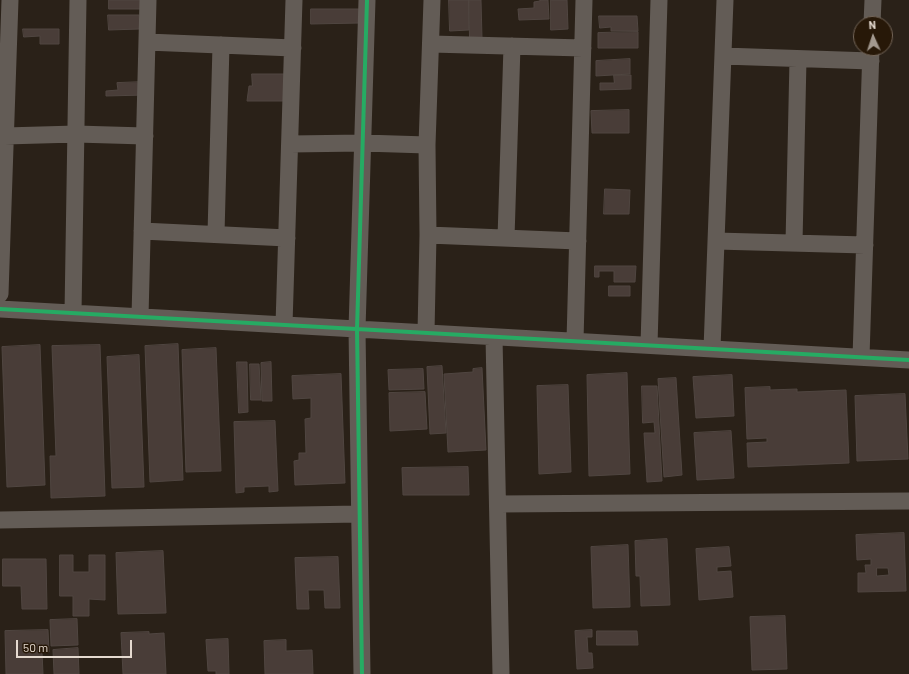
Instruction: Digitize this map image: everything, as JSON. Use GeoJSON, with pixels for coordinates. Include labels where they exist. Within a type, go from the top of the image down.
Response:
{"type":"FeatureCollection","features":[{"type":"Feature","properties":{"kind":"street"},"geometry":{"type":"LineString","coordinates":[[0,294],[5,136],[4,52],[10,0]]}},
{"type":"Feature","properties":{"kind":"street"},"geometry":{"type":"LineString","coordinates":[[73,313],[78,0]]}},
{"type":"Feature","properties":{"kind":"street"},"geometry":{"type":"LineString","coordinates":[[140,317],[148,0]]}},
{"type":"Feature","properties":{"kind":"street"},"geometry":{"type":"LineString","coordinates":[[284,325],[294,0]]}},
{"type":"Feature","properties":{"kind":"street"},"geometry":{"type":"LineString","coordinates":[[362,674],[357,329],[367,0]]}},
{"type":"Feature","properties":{"kind":"street"},"geometry":{"type":"LineString","coordinates":[[426,333],[428,235],[427,145],[432,0]]}},
{"type":"Feature","properties":{"kind":"street"},"geometry":{"type":"LineString","coordinates":[[575,341],[584,0]]}},
{"type":"Feature","properties":{"kind":"street"},"geometry":{"type":"LineString","coordinates":[[648,345],[659,0]]}},
{"type":"Feature","properties":{"kind":"street"},"geometry":{"type":"LineString","coordinates":[[712,349],[725,0]]}},
{"type":"Feature","properties":{"kind":"street"},"geometry":{"type":"LineString","coordinates":[[872,16],[873,0]]}},
{"type":"Feature","properties":{"kind":"street"},"geometry":{"type":"LineString","coordinates":[[147,42],[293,48]]}},
{"type":"Feature","properties":{"kind":"street"},"geometry":{"type":"LineString","coordinates":[[431,44],[583,48]]}},
{"type":"Feature","properties":{"kind":"street"},"geometry":{"type":"LineString","coordinates":[[216,234],[221,45]]}},
{"type":"Feature","properties":{"kind":"street"},"geometry":{"type":"LineString","coordinates":[[506,238],[512,46]]}},
{"type":"Feature","properties":{"kind":"street"},"geometry":{"type":"LineString","coordinates":[[723,56],[798,59],[853,56]]}},
{"type":"Feature","properties":{"kind":"street"},"geometry":{"type":"LineString","coordinates":[[861,357],[871,56]]}},
{"type":"Feature","properties":{"kind":"street"},"geometry":{"type":"LineString","coordinates":[[794,243],[798,59]]}},
{"type":"Feature","properties":{"kind":"street"},"geometry":{"type":"LineString","coordinates":[[5,136],[76,134],[145,136]]}},
{"type":"Feature","properties":{"kind":"street"},"geometry":{"type":"LineString","coordinates":[[290,144],[363,143],[427,145]]}},
{"type":"Feature","properties":{"kind":"street"},"geometry":{"type":"LineString","coordinates":[[142,231],[287,238]]}},
{"type":"Feature","properties":{"kind":"street"},"geometry":{"type":"LineString","coordinates":[[428,235],[578,241]]}},
{"type":"Feature","properties":{"kind":"street"},"geometry":{"type":"LineString","coordinates":[[716,241],[865,245]]}},
{"type":"Feature","properties":{"kind":"street"},"geometry":{"type":"LineString","coordinates":[[0,309],[909,360]]}},
{"type":"Feature","properties":{"kind":"street"},"geometry":{"type":"LineString","coordinates":[[494,337],[501,674]]}},
{"type":"Feature","properties":{"kind":"street"},"geometry":{"type":"LineString","coordinates":[[498,504],[909,501]]}},
{"type":"Feature","properties":{"kind":"street"},"geometry":{"type":"LineString","coordinates":[[0,520],[359,514]]}},
{"type":"Feature","properties":{"kind":"building"},"geometry":{"type":"Polygon","coordinates":[[[109,0],[145,0],[145,9],[109,9],[109,0]]]}},
{"type":"Feature","properties":{"kind":"building"},"geometry":{"type":"Polygon","coordinates":[[[449,0],[469,0],[469,30],[450,31],[449,0]]]}},
{"type":"Feature","properties":{"kind":"building"},"geometry":{"type":"Polygon","coordinates":[[[469,0],[481,0],[482,39],[470,39],[469,0]]]}},
{"type":"Feature","properties":{"kind":"building"},"geometry":{"type":"Polygon","coordinates":[[[548,0],[549,19],[519,20],[518,9],[534,8],[534,2],[548,0]]]}},
{"type":"Feature","properties":{"kind":"building"},"geometry":{"type":"Polygon","coordinates":[[[551,0],[567,0],[568,29],[551,30],[551,0]]]}},
{"type":"Feature","properties":{"kind":"building"},"geometry":{"type":"Polygon","coordinates":[[[311,9],[360,9],[360,23],[311,24],[311,9]]]}},
{"type":"Feature","properties":{"kind":"building"},"geometry":{"type":"Polygon","coordinates":[[[108,15],[139,15],[140,29],[109,30],[108,15]]]}},
{"type":"Feature","properties":{"kind":"building"},"geometry":{"type":"Polygon","coordinates":[[[599,16],[637,16],[638,31],[611,31],[611,27],[600,28],[599,16]]]}},
{"type":"Feature","properties":{"kind":"building"},"geometry":{"type":"Polygon","coordinates":[[[23,29],[59,29],[59,44],[40,44],[40,36],[24,37],[23,29]]]}},
{"type":"Feature","properties":{"kind":"building"},"geometry":{"type":"Polygon","coordinates":[[[638,32],[638,48],[598,48],[598,33],[638,32]]]}},
{"type":"Feature","properties":{"kind":"building"},"geometry":{"type":"Polygon","coordinates":[[[630,59],[630,74],[596,76],[596,61],[630,59]]]}},
{"type":"Feature","properties":{"kind":"building"},"geometry":{"type":"Polygon","coordinates":[[[252,74],[285,74],[285,101],[247,101],[249,86],[252,86],[252,74]]]}},
{"type":"Feature","properties":{"kind":"building"},"geometry":{"type":"Polygon","coordinates":[[[614,75],[631,75],[631,89],[600,90],[600,83],[614,83],[614,75]]]}},
{"type":"Feature","properties":{"kind":"building"},"geometry":{"type":"Polygon","coordinates":[[[144,82],[145,95],[106,96],[106,91],[118,90],[117,83],[144,82]]]}},
{"type":"Feature","properties":{"kind":"building"},"geometry":{"type":"Polygon","coordinates":[[[629,110],[629,133],[592,133],[591,111],[629,110]]]}},
{"type":"Feature","properties":{"kind":"building"},"geometry":{"type":"Polygon","coordinates":[[[605,189],[630,190],[629,214],[604,214],[605,189]]]}},
{"type":"Feature","properties":{"kind":"building"},"geometry":{"type":"Polygon","coordinates":[[[595,266],[636,266],[635,282],[614,282],[614,271],[599,271],[599,277],[595,277],[595,266]]]}},
{"type":"Feature","properties":{"kind":"building"},"geometry":{"type":"Polygon","coordinates":[[[609,286],[630,286],[630,296],[609,296],[609,286]]]}},
{"type":"Feature","properties":{"kind":"building"},"geometry":{"type":"Polygon","coordinates":[[[178,344],[183,480],[150,482],[145,346],[178,344]]]}},
{"type":"Feature","properties":{"kind":"building"},"geometry":{"type":"Polygon","coordinates":[[[40,345],[45,485],[7,487],[2,347],[40,345]]]}},
{"type":"Feature","properties":{"kind":"building"},"geometry":{"type":"Polygon","coordinates":[[[100,345],[105,496],[51,498],[50,456],[56,456],[52,346],[100,345]]]}},
{"type":"Feature","properties":{"kind":"building"},"geometry":{"type":"Polygon","coordinates":[[[216,348],[221,471],[186,472],[182,350],[216,348]]]}},
{"type":"Feature","properties":{"kind":"building"},"geometry":{"type":"Polygon","coordinates":[[[139,355],[144,487],[112,488],[107,357],[139,355]]]}},
{"type":"Feature","properties":{"kind":"building"},"geometry":{"type":"Polygon","coordinates":[[[237,362],[247,362],[248,412],[239,413],[237,362]]]}},
{"type":"Feature","properties":{"kind":"building"},"geometry":{"type":"Polygon","coordinates":[[[271,362],[272,401],[262,401],[261,363],[271,362]]]}},
{"type":"Feature","properties":{"kind":"building"},"geometry":{"type":"Polygon","coordinates":[[[250,364],[259,364],[261,400],[251,400],[250,364]]]}},
{"type":"Feature","properties":{"kind":"building"},"geometry":{"type":"Polygon","coordinates":[[[442,366],[446,433],[430,434],[427,367],[442,366]]]}},
{"type":"Feature","properties":{"kind":"building"},"geometry":{"type":"Polygon","coordinates":[[[482,368],[486,450],[448,452],[444,374],[473,372],[473,369],[482,368]]]}},
{"type":"Feature","properties":{"kind":"building"},"geometry":{"type":"Polygon","coordinates":[[[423,369],[424,389],[389,390],[388,370],[423,369]]]}},
{"type":"Feature","properties":{"kind":"building"},"geometry":{"type":"Polygon","coordinates":[[[627,373],[630,474],[589,476],[587,375],[627,373]]]}},
{"type":"Feature","properties":{"kind":"building"},"geometry":{"type":"Polygon","coordinates":[[[341,374],[345,483],[295,485],[294,461],[299,460],[299,453],[306,453],[305,419],[311,418],[311,398],[293,399],[292,376],[341,374]]]}},
{"type":"Feature","properties":{"kind":"building"},"geometry":{"type":"Polygon","coordinates":[[[732,375],[734,416],[696,418],[693,377],[732,375]]]}},
{"type":"Feature","properties":{"kind":"building"},"geometry":{"type":"Polygon","coordinates":[[[676,378],[682,475],[664,477],[658,379],[676,378]]]}},
{"type":"Feature","properties":{"kind":"building"},"geometry":{"type":"Polygon","coordinates":[[[568,385],[571,472],[539,474],[537,386],[568,385]]]}},
{"type":"Feature","properties":{"kind":"building"},"geometry":{"type":"Polygon","coordinates":[[[642,386],[657,386],[662,481],[647,482],[644,433],[655,433],[654,422],[643,423],[642,386]]]}},
{"type":"Feature","properties":{"kind":"building"},"geometry":{"type":"Polygon","coordinates":[[[770,387],[770,390],[797,389],[797,392],[846,390],[849,463],[748,467],[747,443],[767,442],[767,438],[747,439],[745,388],[770,387]]]}},
{"type":"Feature","properties":{"kind":"building"},"geometry":{"type":"Polygon","coordinates":[[[425,392],[427,429],[390,431],[389,393],[425,392]]]}},
{"type":"Feature","properties":{"kind":"building"},"geometry":{"type":"Polygon","coordinates":[[[905,394],[908,459],[857,461],[855,396],[905,394]]]}},
{"type":"Feature","properties":{"kind":"building"},"geometry":{"type":"Polygon","coordinates":[[[275,421],[278,491],[269,492],[269,486],[244,487],[244,492],[236,493],[234,422],[275,421]]]}},
{"type":"Feature","properties":{"kind":"building"},"geometry":{"type":"Polygon","coordinates":[[[731,431],[734,478],[697,480],[694,433],[731,431]]]}},
{"type":"Feature","properties":{"kind":"building"},"geometry":{"type":"Polygon","coordinates":[[[468,467],[469,495],[403,495],[402,468],[468,467]]]}},
{"type":"Feature","properties":{"kind":"building"},"geometry":{"type":"Polygon","coordinates":[[[904,533],[906,591],[858,592],[858,573],[866,573],[865,565],[871,565],[871,559],[857,560],[856,535],[904,533]],[[877,568],[877,576],[889,575],[888,568],[877,568]]]}},
{"type":"Feature","properties":{"kind":"building"},"geometry":{"type":"Polygon","coordinates":[[[667,539],[670,605],[641,606],[640,576],[636,576],[635,541],[667,539]]]}},
{"type":"Feature","properties":{"kind":"building"},"geometry":{"type":"Polygon","coordinates":[[[628,545],[630,607],[593,608],[591,547],[628,545]]]}},
{"type":"Feature","properties":{"kind":"building"},"geometry":{"type":"Polygon","coordinates":[[[729,547],[731,566],[717,567],[717,572],[731,571],[733,597],[699,600],[696,549],[729,547]]]}},
{"type":"Feature","properties":{"kind":"building"},"geometry":{"type":"Polygon","coordinates":[[[163,551],[166,613],[118,614],[116,553],[163,551]]]}},
{"type":"Feature","properties":{"kind":"building"},"geometry":{"type":"Polygon","coordinates":[[[60,555],[73,555],[73,572],[89,572],[89,555],[105,555],[105,600],[89,599],[89,616],[73,616],[73,596],[60,596],[60,555]]]}},
{"type":"Feature","properties":{"kind":"building"},"geometry":{"type":"Polygon","coordinates":[[[338,557],[340,608],[325,608],[324,590],[308,590],[309,609],[297,609],[295,558],[338,557]]]}},
{"type":"Feature","properties":{"kind":"building"},"geometry":{"type":"Polygon","coordinates":[[[3,559],[46,559],[47,609],[22,609],[21,586],[3,586],[3,559]]]}},
{"type":"Feature","properties":{"kind":"building"},"geometry":{"type":"Polygon","coordinates":[[[785,616],[787,669],[752,670],[750,617],[785,616]]]}},
{"type":"Feature","properties":{"kind":"building"},"geometry":{"type":"Polygon","coordinates":[[[77,619],[78,645],[51,646],[50,620],[77,619]]]}},
{"type":"Feature","properties":{"kind":"building"},"geometry":{"type":"Polygon","coordinates":[[[48,630],[49,652],[42,652],[43,674],[6,674],[5,631],[48,630]]]}},
{"type":"Feature","properties":{"kind":"building"},"geometry":{"type":"Polygon","coordinates":[[[592,630],[592,637],[587,637],[588,653],[592,653],[593,668],[577,669],[575,631],[592,630]]]}},
{"type":"Feature","properties":{"kind":"building"},"geometry":{"type":"Polygon","coordinates":[[[597,631],[637,631],[638,645],[597,645],[597,631]]]}},
{"type":"Feature","properties":{"kind":"building"},"geometry":{"type":"Polygon","coordinates":[[[149,632],[149,634],[164,633],[166,674],[123,674],[121,633],[149,632]]]}},
{"type":"Feature","properties":{"kind":"building"},"geometry":{"type":"Polygon","coordinates":[[[228,639],[229,674],[216,674],[216,671],[208,671],[206,640],[228,639]]]}},
{"type":"Feature","properties":{"kind":"building"},"geometry":{"type":"Polygon","coordinates":[[[286,640],[286,651],[312,650],[313,674],[265,674],[264,641],[286,640]]]}},
{"type":"Feature","properties":{"kind":"building"},"geometry":{"type":"Polygon","coordinates":[[[78,648],[79,674],[54,674],[53,650],[78,648]]]}},
{"type":"Feature","properties":{"kind":"cycle path"},"geometry":{"type":"LineString","coordinates":[[362,674],[357,329],[367,0]]}},
{"type":"Feature","properties":{"kind":"cycle path"},"geometry":{"type":"LineString","coordinates":[[0,309],[909,360]]}}]}
